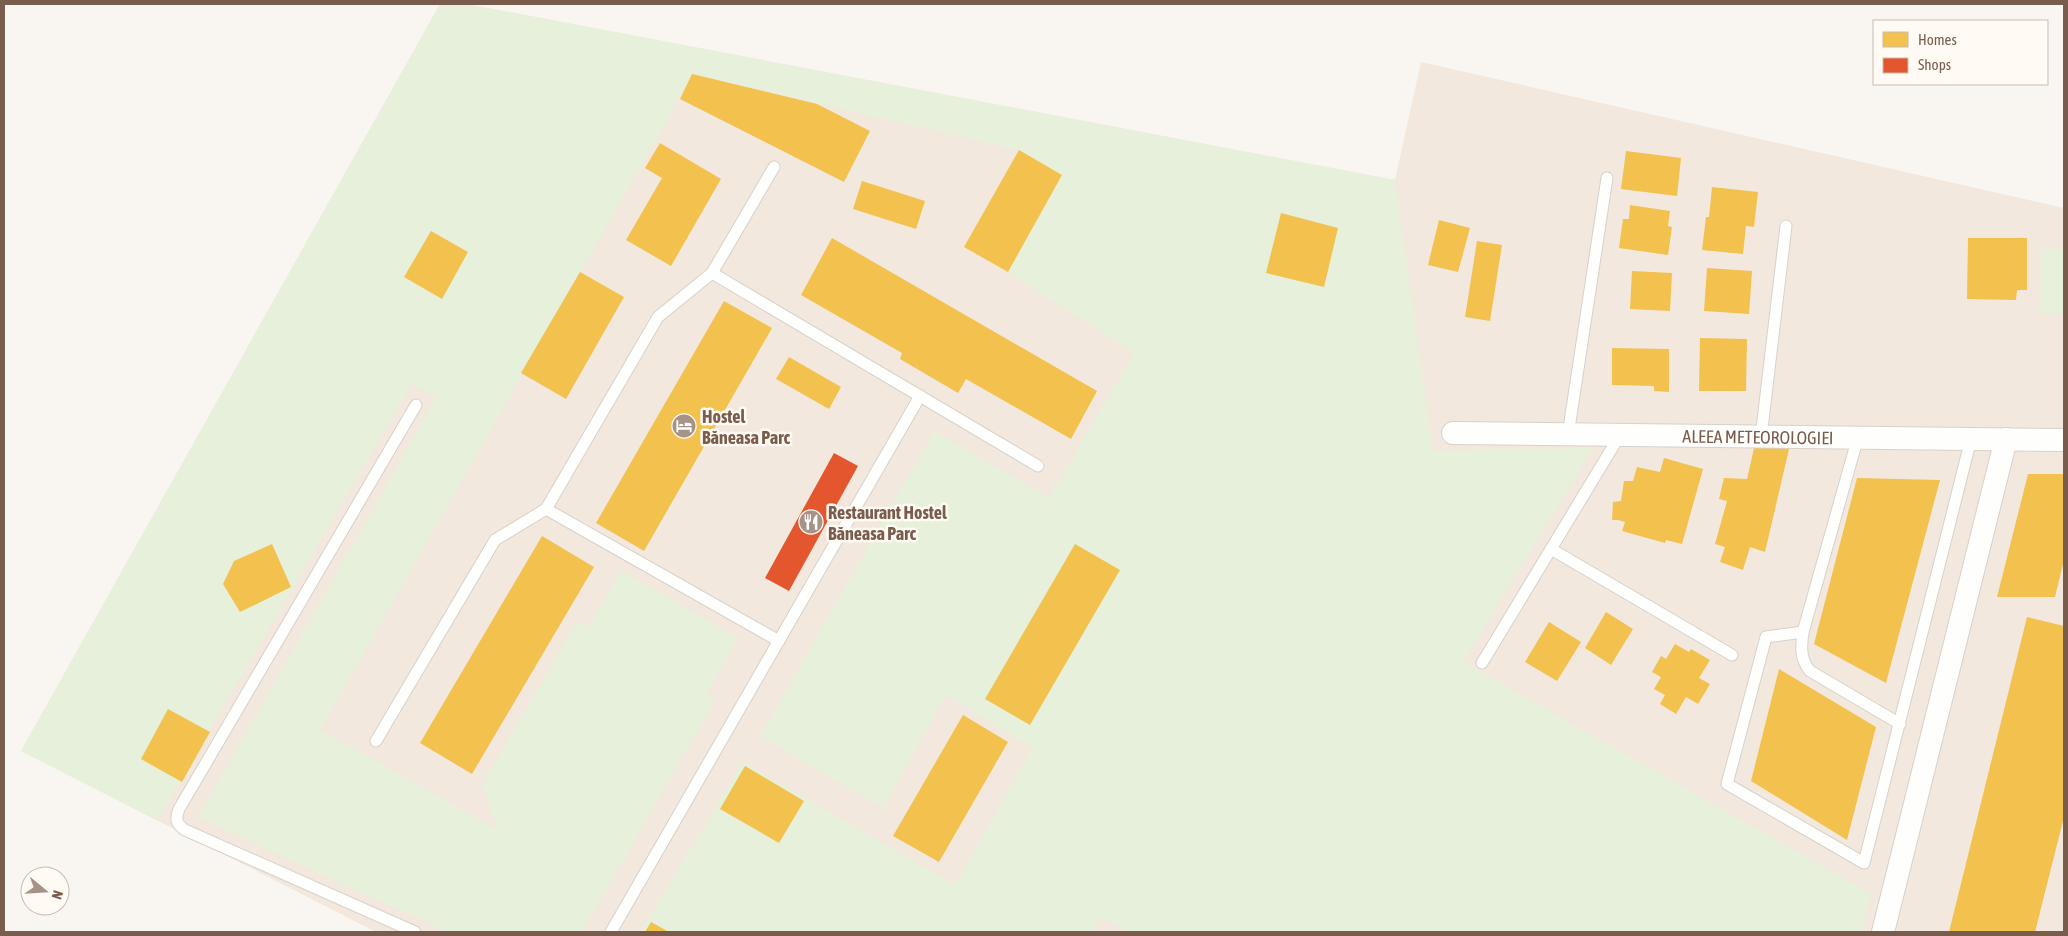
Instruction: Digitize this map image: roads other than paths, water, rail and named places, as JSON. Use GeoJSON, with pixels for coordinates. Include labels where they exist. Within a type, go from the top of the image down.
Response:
{"type":"FeatureCollection","features":[{"type":"Feature","properties":{"kind":"street","name":"ALEEA METEOROLOGIEI"},"geometry":{"type":"LineString","coordinates":[[1452,433],[2064,440]]}},
{"type":"Feature","properties":{"kind":"street"},"geometry":{"type":"LineString","coordinates":[[1883,932],[2006,439]]}},
{"type":"Feature","properties":{"kind":"lane"},"geometry":{"type":"LineString","coordinates":[[376,741],[495,540],[546,509],[658,317],[712,273],[774,167]]}},
{"type":"Feature","properties":{"kind":"lane"},"geometry":{"type":"LineString","coordinates":[[1568,435],[1607,178]]}},
{"type":"Feature","properties":{"kind":"lane"},"geometry":{"type":"LineString","coordinates":[[1761,437],[1786,226]]}},
{"type":"Feature","properties":{"kind":"lane"},"geometry":{"type":"LineString","coordinates":[[712,273],[1038,466]]}},
{"type":"Feature","properties":{"kind":"lane"},"geometry":{"type":"LineString","coordinates":[[612,932],[920,396]]}},
{"type":"Feature","properties":{"kind":"lane"},"geometry":{"type":"LineString","coordinates":[[415,932],[185,830],[179,826],[176,820],[179,809],[416,405]]}},
{"type":"Feature","properties":{"kind":"lane"},"geometry":{"type":"LineString","coordinates":[[1482,662],[1620,435]]}},
{"type":"Feature","properties":{"kind":"lane"},"geometry":{"type":"LineString","coordinates":[[1858,438],[1803,632],[1802,656],[1804,664],[1810,671],[1900,724]]}},
{"type":"Feature","properties":{"kind":"lane"},"geometry":{"type":"LineString","coordinates":[[1803,632],[1766,637],[1727,784],[1864,863],[1971,439]]}},
{"type":"Feature","properties":{"kind":"lane"},"geometry":{"type":"LineString","coordinates":[[546,509],[779,642]]}},
{"type":"Feature","properties":{"kind":"lane"},"geometry":{"type":"LineString","coordinates":[[1551,549],[1732,655]]}},
{"type":"Feature","properties":{"kind":"place","name":"Hostel Băneasa Parc"},"geometry":{"type":"Point","coordinates":[684,426]}},
{"type":"Feature","properties":{"kind":"place","name":"Restaurant Hostel Băneasa Parc"},"geometry":{"type":"Point","coordinates":[811,522]}}]}
